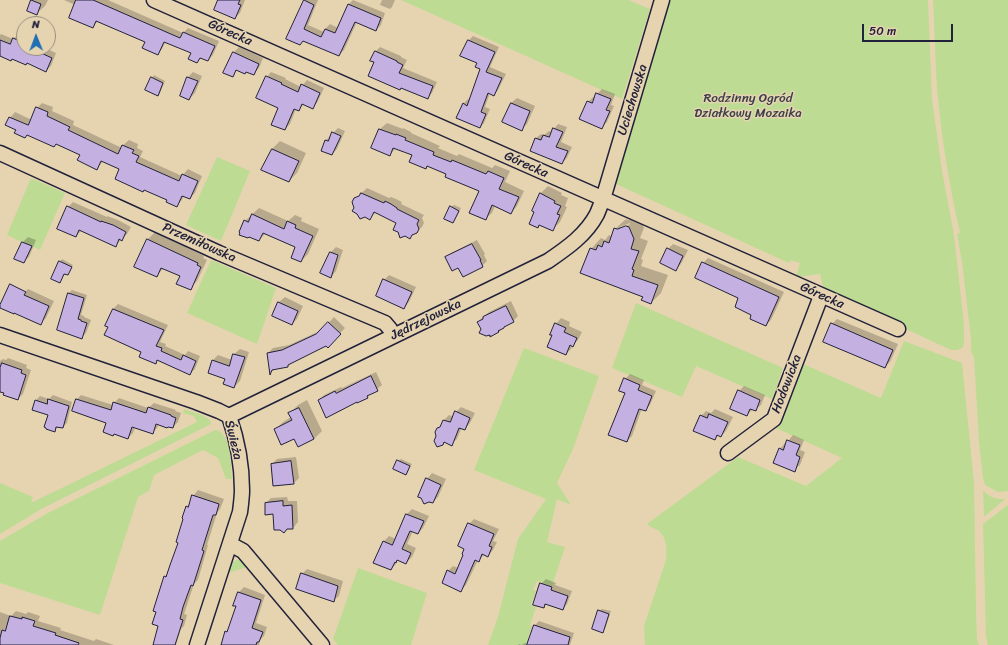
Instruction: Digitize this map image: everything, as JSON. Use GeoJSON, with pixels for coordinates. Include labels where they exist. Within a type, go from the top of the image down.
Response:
{"type":"FeatureCollection","features":[{"type":"Feature","properties":{"kind":"street","name":"Górecka"},"geometry":{"type":"LineString","coordinates":[[154,0],[898,329]]}},
{"type":"Feature","properties":{"kind":"street","name":"Uciechowska"},"geometry":{"type":"LineString","coordinates":[[603,199],[662,0]]}},
{"type":"Feature","properties":{"kind":"street","name":"Przemiłowska"},"geometry":{"type":"LineString","coordinates":[[0,153],[219,253],[385,323],[393,336]]}},
{"type":"Feature","properties":{"kind":"street","name":"Jędrzejowska"},"geometry":{"type":"LineString","coordinates":[[229,416],[554,257],[568,248],[585,232],[597,214],[603,199]]}},
{"type":"Feature","properties":{"kind":"street","name":"Hodowicka"},"geometry":{"type":"LineString","coordinates":[[728,453],[774,419],[821,296]]}},
{"type":"Feature","properties":{"kind":"street","name":"Świeża"},"geometry":{"type":"LineString","coordinates":[[0,335],[219,410],[229,416],[237,448],[242,491],[240,512],[197,645]]}},
{"type":"Feature","properties":{"kind":"street"},"geometry":{"type":"LineString","coordinates":[[230,544],[244,551],[322,645]]}},
{"type":"Feature","properties":{"kind":"green space"},"geometry":{"type":"Polygon","coordinates":[[[401,0],[628,0],[650,9],[622,99],[401,0]]]}},
{"type":"Feature","properties":{"kind":"green space","name":"Rodzinny Ogród Działkowy Mozaika"},"geometry":{"type":"Polygon","coordinates":[[[668,0],[928,0],[932,99],[942,171],[954,235],[964,325],[963,347],[958,350],[951,350],[824,291],[820,274],[796,277],[800,263],[791,260],[789,263],[616,184],[668,0]]]}},
{"type":"Feature","properties":{"kind":"green space"},"geometry":{"type":"Polygon","coordinates":[[[933,0],[1008,0],[1008,491],[998,492],[985,485],[983,478],[979,442],[974,357],[971,351],[971,339],[962,262],[957,234],[960,233],[953,202],[939,107],[933,0]]]}},
{"type":"Feature","properties":{"kind":"green space"},"geometry":{"type":"Polygon","coordinates":[[[217,157],[250,171],[221,241],[186,225],[217,157]]]}},
{"type":"Feature","properties":{"kind":"green space"},"geometry":{"type":"Polygon","coordinates":[[[31,178],[65,193],[40,250],[7,235],[31,178]]]}},
{"type":"Feature","properties":{"kind":"green space"},"geometry":{"type":"Polygon","coordinates":[[[211,260],[276,288],[257,344],[187,313],[211,260]]]}},
{"type":"Feature","properties":{"kind":"green space"},"geometry":{"type":"Polygon","coordinates":[[[636,303],[783,368],[772,399],[696,366],[682,397],[612,368],[636,303]]]}},
{"type":"Feature","properties":{"kind":"green space"},"geometry":{"type":"Polygon","coordinates":[[[904,341],[962,363],[974,483],[976,610],[977,639],[979,645],[645,645],[644,626],[666,560],[666,545],[662,535],[658,530],[647,524],[738,457],[806,486],[842,458],[776,428],[803,364],[881,398],[904,341]]]}},
{"type":"Feature","properties":{"kind":"green space"},"geometry":{"type":"Polygon","coordinates":[[[524,348],[599,376],[573,449],[557,483],[571,505],[557,499],[547,542],[565,547],[552,586],[537,581],[533,590],[536,591],[531,605],[536,607],[530,625],[532,626],[528,638],[547,645],[488,645],[498,617],[518,539],[546,499],[474,470],[524,348]]]}},
{"type":"Feature","properties":{"kind":"green space"},"geometry":{"type":"Polygon","coordinates":[[[184,409],[202,415],[210,420],[211,424],[43,508],[0,534],[0,483],[33,497],[31,503],[197,422],[194,416],[183,413],[184,409]]]}},
{"type":"Feature","properties":{"kind":"green space"},"geometry":{"type":"Polygon","coordinates":[[[215,430],[224,436],[227,443],[232,479],[226,479],[218,458],[203,450],[154,475],[149,491],[138,497],[100,615],[0,583],[0,541],[46,514],[215,430]]]}},
{"type":"Feature","properties":{"kind":"green space"},"geometry":{"type":"Polygon","coordinates":[[[983,490],[993,498],[1005,499],[984,517],[983,490]]]}},
{"type":"Feature","properties":{"kind":"green space"},"geometry":{"type":"Polygon","coordinates":[[[1008,505],[1008,645],[988,645],[986,636],[983,524],[1008,505]]]}},
{"type":"Feature","properties":{"kind":"green space"},"geometry":{"type":"Polygon","coordinates":[[[237,560],[243,560],[250,566],[228,573],[230,564],[237,560]]]}},
{"type":"Feature","properties":{"kind":"green space"},"geometry":{"type":"Polygon","coordinates":[[[358,568],[427,593],[411,645],[338,645],[333,639],[358,568]]]}},
{"type":"Feature","properties":{"kind":"building"},"geometry":{"type":"Polygon","coordinates":[[[31,0],[41,4],[37,15],[27,11],[31,0]]]}},
{"type":"Feature","properties":{"kind":"building"},"geometry":{"type":"Polygon","coordinates":[[[76,0],[93,0],[180,38],[183,32],[215,46],[208,61],[200,58],[197,63],[188,59],[191,53],[164,42],[158,55],[142,48],[145,42],[96,21],[93,28],[69,18],[76,0]]]}},
{"type":"Feature","properties":{"kind":"building"},"geometry":{"type":"Polygon","coordinates":[[[218,0],[240,0],[238,4],[241,5],[235,19],[214,10],[218,0]]]}},
{"type":"Feature","properties":{"kind":"building"},"geometry":{"type":"Polygon","coordinates":[[[304,0],[314,5],[304,29],[321,37],[325,29],[335,33],[348,4],[381,18],[376,31],[355,22],[339,56],[303,41],[300,45],[286,39],[304,0]]]}},
{"type":"Feature","properties":{"kind":"building"},"geometry":{"type":"Polygon","coordinates":[[[13,38],[16,39],[16,56],[48,56],[52,58],[46,72],[27,63],[26,65],[0,56],[0,40],[10,44],[13,38]]]}},
{"type":"Feature","properties":{"kind":"building"},"geometry":{"type":"Polygon","coordinates":[[[468,40],[495,52],[486,72],[502,78],[494,96],[488,93],[481,112],[486,114],[480,128],[456,118],[463,103],[467,106],[480,69],[475,67],[477,63],[460,56],[468,40]]]}},
{"type":"Feature","properties":{"kind":"building"},"geometry":{"type":"Polygon","coordinates":[[[375,51],[403,65],[399,73],[433,86],[428,99],[401,88],[400,90],[368,76],[374,62],[370,61],[375,51]]]}},
{"type":"Feature","properties":{"kind":"building"},"geometry":{"type":"Polygon","coordinates":[[[233,52],[259,64],[254,75],[246,72],[245,74],[236,70],[233,77],[223,73],[233,52]]]}},
{"type":"Feature","properties":{"kind":"building"},"geometry":{"type":"Polygon","coordinates":[[[266,76],[298,92],[301,84],[320,93],[313,109],[302,104],[299,111],[294,109],[285,130],[271,125],[278,108],[256,98],[266,76]]]}},
{"type":"Feature","properties":{"kind":"building"},"geometry":{"type":"Polygon","coordinates":[[[151,77],[163,83],[158,96],[145,90],[151,77]]]}},
{"type":"Feature","properties":{"kind":"building"},"geometry":{"type":"Polygon","coordinates":[[[187,77],[198,81],[189,100],[180,96],[187,77]]]}},
{"type":"Feature","properties":{"kind":"building"},"geometry":{"type":"Polygon","coordinates":[[[596,93],[611,99],[606,110],[610,111],[602,129],[579,119],[587,101],[592,103],[596,93]]]}},
{"type":"Feature","properties":{"kind":"building"},"geometry":{"type":"Polygon","coordinates":[[[511,103],[530,111],[522,131],[502,122],[511,103]]]}},
{"type":"Feature","properties":{"kind":"building"},"geometry":{"type":"Polygon","coordinates":[[[36,107],[48,112],[47,116],[70,127],[68,130],[118,154],[122,145],[134,150],[132,153],[139,156],[136,162],[179,181],[182,174],[198,181],[190,199],[182,196],[177,207],[166,202],[167,200],[144,190],[143,192],[115,179],[119,169],[101,161],[97,170],[77,160],[80,155],[56,144],[54,147],[27,135],[25,138],[14,133],[16,130],[5,125],[9,117],[28,125],[36,107]]]}},
{"type":"Feature","properties":{"kind":"building"},"geometry":{"type":"Polygon","coordinates":[[[553,128],[563,132],[556,147],[568,151],[562,164],[530,151],[535,138],[541,140],[543,135],[549,137],[553,128]]]}},
{"type":"Feature","properties":{"kind":"building"},"geometry":{"type":"Polygon","coordinates":[[[379,129],[406,138],[405,140],[434,152],[433,155],[451,162],[452,160],[486,174],[488,171],[504,178],[499,189],[519,197],[511,214],[492,205],[486,220],[469,213],[479,191],[445,177],[446,174],[427,166],[426,169],[409,162],[412,155],[393,148],[390,156],[371,148],[379,129]]]}},
{"type":"Feature","properties":{"kind":"building"},"geometry":{"type":"Polygon","coordinates":[[[332,132],[341,136],[332,155],[321,151],[325,140],[328,141],[332,132]]]}},
{"type":"Feature","properties":{"kind":"building"},"geometry":{"type":"Polygon","coordinates":[[[272,149],[299,161],[289,182],[261,170],[272,149]]]}},
{"type":"Feature","properties":{"kind":"building"},"geometry":{"type":"Polygon","coordinates":[[[361,193],[384,203],[385,201],[419,220],[417,224],[419,229],[417,233],[412,235],[410,239],[405,236],[400,238],[398,232],[393,230],[396,223],[374,212],[370,220],[365,217],[360,219],[357,214],[352,211],[354,208],[352,202],[354,198],[359,196],[361,193]]]}},
{"type":"Feature","properties":{"kind":"building"},"geometry":{"type":"Polygon","coordinates":[[[540,193],[561,206],[557,214],[560,215],[553,231],[539,225],[538,228],[529,224],[534,212],[532,211],[540,193]]]}},
{"type":"Feature","properties":{"kind":"building"},"geometry":{"type":"Polygon","coordinates":[[[67,206],[126,232],[122,241],[119,239],[116,247],[79,230],[76,237],[57,229],[67,206]]]}},
{"type":"Feature","properties":{"kind":"building"},"geometry":{"type":"Polygon","coordinates":[[[450,206],[459,211],[453,223],[444,219],[450,206]]]}},
{"type":"Feature","properties":{"kind":"building"},"geometry":{"type":"Polygon","coordinates":[[[252,214],[284,229],[287,221],[296,225],[295,228],[313,236],[301,262],[291,258],[295,247],[263,233],[259,241],[239,235],[244,220],[248,222],[252,214]]]}},
{"type":"Feature","properties":{"kind":"building"},"geometry":{"type":"Polygon","coordinates":[[[626,226],[629,227],[634,239],[631,249],[639,251],[632,269],[634,270],[632,276],[658,285],[651,304],[641,300],[643,297],[580,273],[590,248],[596,250],[598,245],[602,247],[604,241],[609,243],[614,228],[617,229],[626,226]]]}},
{"type":"Feature","properties":{"kind":"building"},"geometry":{"type":"Polygon","coordinates":[[[147,239],[198,263],[197,265],[201,267],[191,290],[176,284],[180,276],[161,268],[157,277],[134,267],[147,239]]]}},
{"type":"Feature","properties":{"kind":"building"},"geometry":{"type":"Polygon","coordinates":[[[22,242],[32,246],[24,263],[14,259],[22,242]]]}},
{"type":"Feature","properties":{"kind":"building"},"geometry":{"type":"Polygon","coordinates":[[[472,244],[481,260],[483,267],[463,277],[458,268],[452,271],[445,257],[472,244]]]}},
{"type":"Feature","properties":{"kind":"building"},"geometry":{"type":"Polygon","coordinates":[[[667,248],[683,256],[676,271],[660,263],[667,248]]]}},
{"type":"Feature","properties":{"kind":"building"},"geometry":{"type":"Polygon","coordinates":[[[330,252],[338,255],[331,278],[320,273],[330,252]]]}},
{"type":"Feature","properties":{"kind":"building"},"geometry":{"type":"Polygon","coordinates":[[[59,261],[72,267],[68,275],[64,274],[60,283],[51,279],[59,261]]]}},
{"type":"Feature","properties":{"kind":"building"},"geometry":{"type":"Polygon","coordinates":[[[702,262],[779,297],[766,326],[750,319],[751,315],[735,307],[738,298],[695,278],[702,262]]]}},
{"type":"Feature","properties":{"kind":"building"},"geometry":{"type":"Polygon","coordinates":[[[383,279],[412,292],[404,309],[376,296],[383,279]]]}},
{"type":"Feature","properties":{"kind":"building"},"geometry":{"type":"Polygon","coordinates":[[[10,284],[26,292],[24,295],[49,306],[41,325],[0,308],[10,284]]]}},
{"type":"Feature","properties":{"kind":"building"},"geometry":{"type":"Polygon","coordinates":[[[68,293],[84,298],[78,319],[87,323],[82,339],[57,330],[68,293]]]}},
{"type":"Feature","properties":{"kind":"building"},"geometry":{"type":"Polygon","coordinates":[[[278,302],[298,311],[292,325],[272,316],[278,302]]]}},
{"type":"Feature","properties":{"kind":"building"},"geometry":{"type":"Polygon","coordinates":[[[506,306],[514,322],[490,337],[490,335],[486,336],[479,333],[481,329],[477,322],[483,319],[483,317],[506,306]]]}},
{"type":"Feature","properties":{"kind":"building"},"geometry":{"type":"Polygon","coordinates":[[[113,309],[164,330],[156,346],[162,348],[161,351],[181,360],[183,355],[196,361],[190,375],[157,360],[156,364],[139,357],[141,352],[104,335],[108,327],[105,326],[113,309]]]}},
{"type":"Feature","properties":{"kind":"building"},"geometry":{"type":"Polygon","coordinates":[[[328,322],[341,334],[328,348],[326,346],[288,365],[288,367],[272,370],[270,375],[267,353],[282,350],[316,334],[328,322]]]}},
{"type":"Feature","properties":{"kind":"building"},"geometry":{"type":"Polygon","coordinates":[[[555,323],[566,328],[564,332],[577,338],[573,347],[570,345],[566,355],[547,347],[555,323]]]}},
{"type":"Feature","properties":{"kind":"building"},"geometry":{"type":"Polygon","coordinates":[[[831,323],[893,350],[885,368],[823,342],[831,323]]]}},
{"type":"Feature","properties":{"kind":"building"},"geometry":{"type":"Polygon","coordinates":[[[233,354],[245,357],[234,388],[223,384],[225,379],[208,373],[212,360],[229,366],[233,354]]]}},
{"type":"Feature","properties":{"kind":"building"},"geometry":{"type":"Polygon","coordinates":[[[2,363],[22,370],[21,373],[26,375],[18,400],[3,395],[4,393],[0,392],[0,368],[2,363]]]}},
{"type":"Feature","properties":{"kind":"building"},"geometry":{"type":"Polygon","coordinates":[[[371,376],[378,391],[367,396],[368,398],[326,418],[318,400],[371,376]]]}},
{"type":"Feature","properties":{"kind":"building"},"geometry":{"type":"Polygon","coordinates":[[[624,378],[640,385],[638,390],[652,396],[646,411],[639,409],[627,442],[608,435],[625,393],[619,391],[624,378]]]}},
{"type":"Feature","properties":{"kind":"building"},"geometry":{"type":"Polygon","coordinates":[[[738,390],[760,400],[756,411],[750,409],[747,416],[730,409],[738,390]]]}},
{"type":"Feature","properties":{"kind":"building"},"geometry":{"type":"Polygon","coordinates":[[[48,399],[69,406],[63,428],[56,427],[55,432],[44,427],[48,415],[32,410],[35,400],[47,404],[48,399]]]}},
{"type":"Feature","properties":{"kind":"building"},"geometry":{"type":"Polygon","coordinates":[[[76,399],[111,410],[113,402],[146,413],[148,407],[176,418],[173,428],[167,428],[156,424],[153,434],[132,427],[128,439],[103,432],[106,423],[72,411],[76,399]]]}},
{"type":"Feature","properties":{"kind":"building"},"geometry":{"type":"Polygon","coordinates":[[[299,408],[314,439],[298,447],[294,439],[281,445],[274,429],[292,420],[288,413],[299,408]]]}},
{"type":"Feature","properties":{"kind":"building"},"geometry":{"type":"Polygon","coordinates":[[[455,411],[470,418],[465,430],[459,428],[452,446],[444,442],[443,445],[437,447],[434,441],[437,428],[440,427],[443,420],[450,422],[455,411]]]}},
{"type":"Feature","properties":{"kind":"building"},"geometry":{"type":"Polygon","coordinates":[[[709,414],[728,422],[721,437],[717,435],[715,440],[693,431],[700,415],[707,418],[709,414]]]}},
{"type":"Feature","properties":{"kind":"building"},"geometry":{"type":"Polygon","coordinates":[[[787,440],[800,445],[796,455],[800,457],[795,472],[773,463],[779,448],[783,450],[787,440]]]}},
{"type":"Feature","properties":{"kind":"building"},"geometry":{"type":"Polygon","coordinates":[[[397,460],[410,466],[406,475],[393,469],[397,460]]]}},
{"type":"Feature","properties":{"kind":"building"},"geometry":{"type":"Polygon","coordinates":[[[291,461],[294,484],[273,486],[271,464],[291,461]]]}},
{"type":"Feature","properties":{"kind":"building"},"geometry":{"type":"Polygon","coordinates":[[[426,478],[441,485],[433,503],[429,502],[424,504],[421,498],[418,497],[426,478]]]}},
{"type":"Feature","properties":{"kind":"building"},"geometry":{"type":"Polygon","coordinates":[[[192,495],[219,504],[216,515],[213,515],[193,586],[191,585],[183,607],[180,619],[183,620],[175,645],[153,645],[158,626],[152,624],[156,612],[153,611],[164,576],[166,577],[178,543],[176,542],[186,506],[188,507],[192,495]]]}},
{"type":"Feature","properties":{"kind":"building"},"geometry":{"type":"Polygon","coordinates":[[[283,501],[283,506],[292,505],[293,529],[287,529],[284,533],[280,530],[274,530],[273,514],[265,515],[265,503],[283,501]]]}},
{"type":"Feature","properties":{"kind":"building"},"geometry":{"type":"Polygon","coordinates":[[[406,514],[424,521],[418,534],[410,531],[402,549],[411,553],[406,564],[397,560],[391,570],[373,563],[383,541],[392,545],[406,514]]]}},
{"type":"Feature","properties":{"kind":"building"},"geometry":{"type":"Polygon","coordinates":[[[468,523],[494,534],[489,546],[492,547],[488,557],[482,554],[479,562],[475,560],[461,592],[442,583],[447,570],[455,574],[464,549],[458,546],[468,523]]]}},
{"type":"Feature","properties":{"kind":"building"},"geometry":{"type":"Polygon","coordinates":[[[301,573],[338,586],[334,602],[296,589],[301,573]]]}},
{"type":"Feature","properties":{"kind":"building"},"geometry":{"type":"Polygon","coordinates":[[[540,583],[552,587],[551,590],[568,596],[563,610],[545,604],[544,608],[533,605],[540,583]]]}},
{"type":"Feature","properties":{"kind":"building"},"geometry":{"type":"Polygon","coordinates":[[[238,592],[261,600],[252,628],[263,632],[259,642],[257,642],[256,645],[221,645],[225,631],[227,632],[236,606],[233,606],[238,592]]]}},
{"type":"Feature","properties":{"kind":"building"},"geometry":{"type":"Polygon","coordinates":[[[598,610],[609,614],[603,633],[592,629],[598,610]]]}},
{"type":"Feature","properties":{"kind":"building"},"geometry":{"type":"Polygon","coordinates":[[[10,616],[22,619],[22,617],[35,621],[33,626],[56,633],[55,635],[79,643],[78,645],[0,645],[2,630],[5,631],[10,616]]]}},
{"type":"Feature","properties":{"kind":"building"},"geometry":{"type":"Polygon","coordinates":[[[534,625],[570,637],[568,645],[527,645],[534,625]]]}}]}
